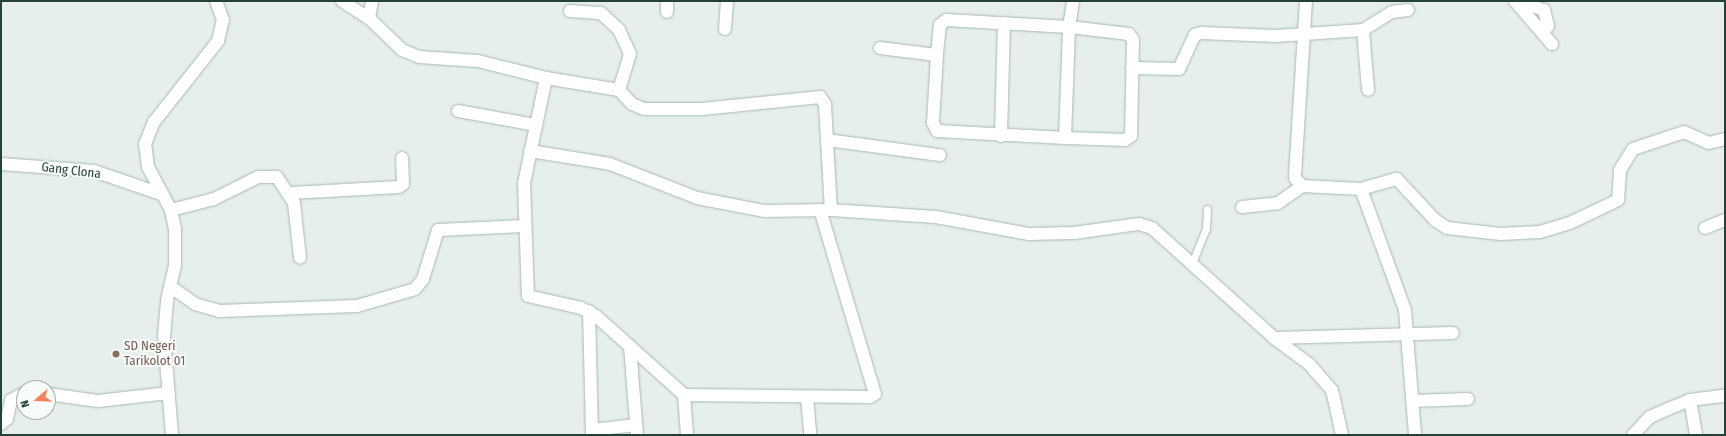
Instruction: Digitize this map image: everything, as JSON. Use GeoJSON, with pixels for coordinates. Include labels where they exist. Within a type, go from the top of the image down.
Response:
{"type":"FeatureCollection","features":[{"type":"Feature","properties":{"kind":"street"},"geometry":{"type":"LineString","coordinates":[[172,435],[164,336],[176,246],[170,210],[161,194],[145,156],[148,133],[176,91],[218,41],[223,20],[216,1]]}},
{"type":"Feature","properties":{"kind":"street"},"geometry":{"type":"LineString","coordinates":[[342,1],[369,18],[402,50],[419,57],[478,61],[546,78],[619,90],[632,104],[644,109],[702,109],[820,97],[825,104],[827,140],[825,210],[875,390],[870,397],[684,395],[589,311],[528,296],[524,226],[524,183],[546,78]]}},
{"type":"Feature","properties":{"kind":"street"},"geometry":{"type":"LineString","coordinates":[[369,18],[372,1]]}},
{"type":"Feature","properties":{"kind":"street"},"geometry":{"type":"LineString","coordinates":[[725,29],[727,1]]}},
{"type":"Feature","properties":{"kind":"street"},"geometry":{"type":"LineString","coordinates":[[1302,186],[1295,178],[1306,1]]}},
{"type":"Feature","properties":{"kind":"street"},"geometry":{"type":"LineString","coordinates":[[1515,1],[1544,30],[1552,44]]}},
{"type":"Feature","properties":{"kind":"street"},"geometry":{"type":"LineString","coordinates":[[1520,1],[1544,10],[1548,26],[1544,30]]}},
{"type":"Feature","properties":{"kind":"street"},"geometry":{"type":"LineString","coordinates":[[1065,138],[1070,28],[1073,7]]}},
{"type":"Feature","properties":{"kind":"street"},"geometry":{"type":"LineString","coordinates":[[1132,68],[1179,69],[1195,35],[1200,33],[1363,30],[1392,12],[1408,10]]}},
{"type":"Feature","properties":{"kind":"street"},"geometry":{"type":"LineString","coordinates":[[570,11],[601,13],[619,30],[630,54],[619,90]]}},
{"type":"Feature","properties":{"kind":"street"},"geometry":{"type":"LineString","coordinates":[[944,20],[1004,24],[1070,28],[1129,34],[1133,40],[1131,136],[1125,140],[1001,136],[937,131],[933,123],[937,55],[944,20]]}},
{"type":"Feature","properties":{"kind":"street"},"geometry":{"type":"LineString","coordinates":[[1001,136],[1004,24]]}},
{"type":"Feature","properties":{"kind":"street"},"geometry":{"type":"LineString","coordinates":[[1363,30],[1368,90]]}},
{"type":"Feature","properties":{"kind":"street"},"geometry":{"type":"LineString","coordinates":[[880,48],[937,55]]}},
{"type":"Feature","properties":{"kind":"street"},"geometry":{"type":"LineString","coordinates":[[458,111],[536,125]]}},
{"type":"Feature","properties":{"kind":"street"},"geometry":{"type":"LineString","coordinates":[[1242,207],[1278,203],[1302,186],[1360,189],[1397,179],[1434,220],[1447,228],[1501,234],[1540,232],[1570,223],[1618,200],[1620,170],[1632,149],[1684,132],[1709,143],[1725,139]]}},
{"type":"Feature","properties":{"kind":"street"},"geometry":{"type":"LineString","coordinates":[[827,140],[940,155]]}},
{"type":"Feature","properties":{"kind":"street"},"geometry":{"type":"LineString","coordinates":[[530,151],[610,164],[724,205],[764,211],[825,210],[936,217],[1030,234],[1074,233],[1139,224],[1152,228],[1274,338],[1309,364],[1332,390],[1342,435]]}},
{"type":"Feature","properties":{"kind":"street"},"geometry":{"type":"LineString","coordinates":[[291,194],[399,187],[403,184],[402,158]]}},
{"type":"Feature","properties":{"kind":"street","name":"Gang Clona"},"geometry":{"type":"LineString","coordinates":[[1,164],[94,171],[161,194]]}},
{"type":"Feature","properties":{"kind":"street"},"geometry":{"type":"LineString","coordinates":[[170,210],[192,207],[267,176],[277,177],[291,194],[300,258]]}},
{"type":"Feature","properties":{"kind":"street"},"geometry":{"type":"LineString","coordinates":[[1360,189],[1401,292],[1408,335],[1414,435]]}},
{"type":"Feature","properties":{"kind":"street"},"geometry":{"type":"LineString","coordinates":[[1705,228],[1725,220]]}},
{"type":"Feature","properties":{"kind":"street"},"geometry":{"type":"LineString","coordinates":[[171,287],[195,304],[219,312],[357,306],[415,289],[423,279],[438,230],[524,226]]}},
{"type":"Feature","properties":{"kind":"street"},"geometry":{"type":"LineString","coordinates":[[589,311],[592,433],[636,430],[630,346]]}},
{"type":"Feature","properties":{"kind":"street"},"geometry":{"type":"LineString","coordinates":[[1274,338],[1453,333]]}},
{"type":"Feature","properties":{"kind":"street"},"geometry":{"type":"LineString","coordinates":[[56,395],[98,401],[168,393]]}},
{"type":"Feature","properties":{"kind":"street"},"geometry":{"type":"LineString","coordinates":[[684,395],[687,435]]}},
{"type":"Feature","properties":{"kind":"street"},"geometry":{"type":"LineString","coordinates":[[1633,435],[1650,417],[1690,400],[1725,396]]}},
{"type":"Feature","properties":{"kind":"street"},"geometry":{"type":"LineString","coordinates":[[1,424],[7,419],[11,400],[16,397]]}},
{"type":"Feature","properties":{"kind":"street"},"geometry":{"type":"LineString","coordinates":[[807,397],[810,435]]}},
{"type":"Feature","properties":{"kind":"street"},"geometry":{"type":"LineString","coordinates":[[1413,401],[1468,399]]}},
{"type":"Feature","properties":{"kind":"street"},"geometry":{"type":"LineString","coordinates":[[1690,400],[1696,435]]}},
{"type":"Feature","properties":{"kind":"lane"},"geometry":{"type":"LineString","coordinates":[[1192,263],[1206,229],[1207,210]]}},
{"type":"Feature","properties":{"kind":"place","name":"SD Negeri Tarikolot 01"},"geometry":{"type":"Point","coordinates":[116,354]}}]}
